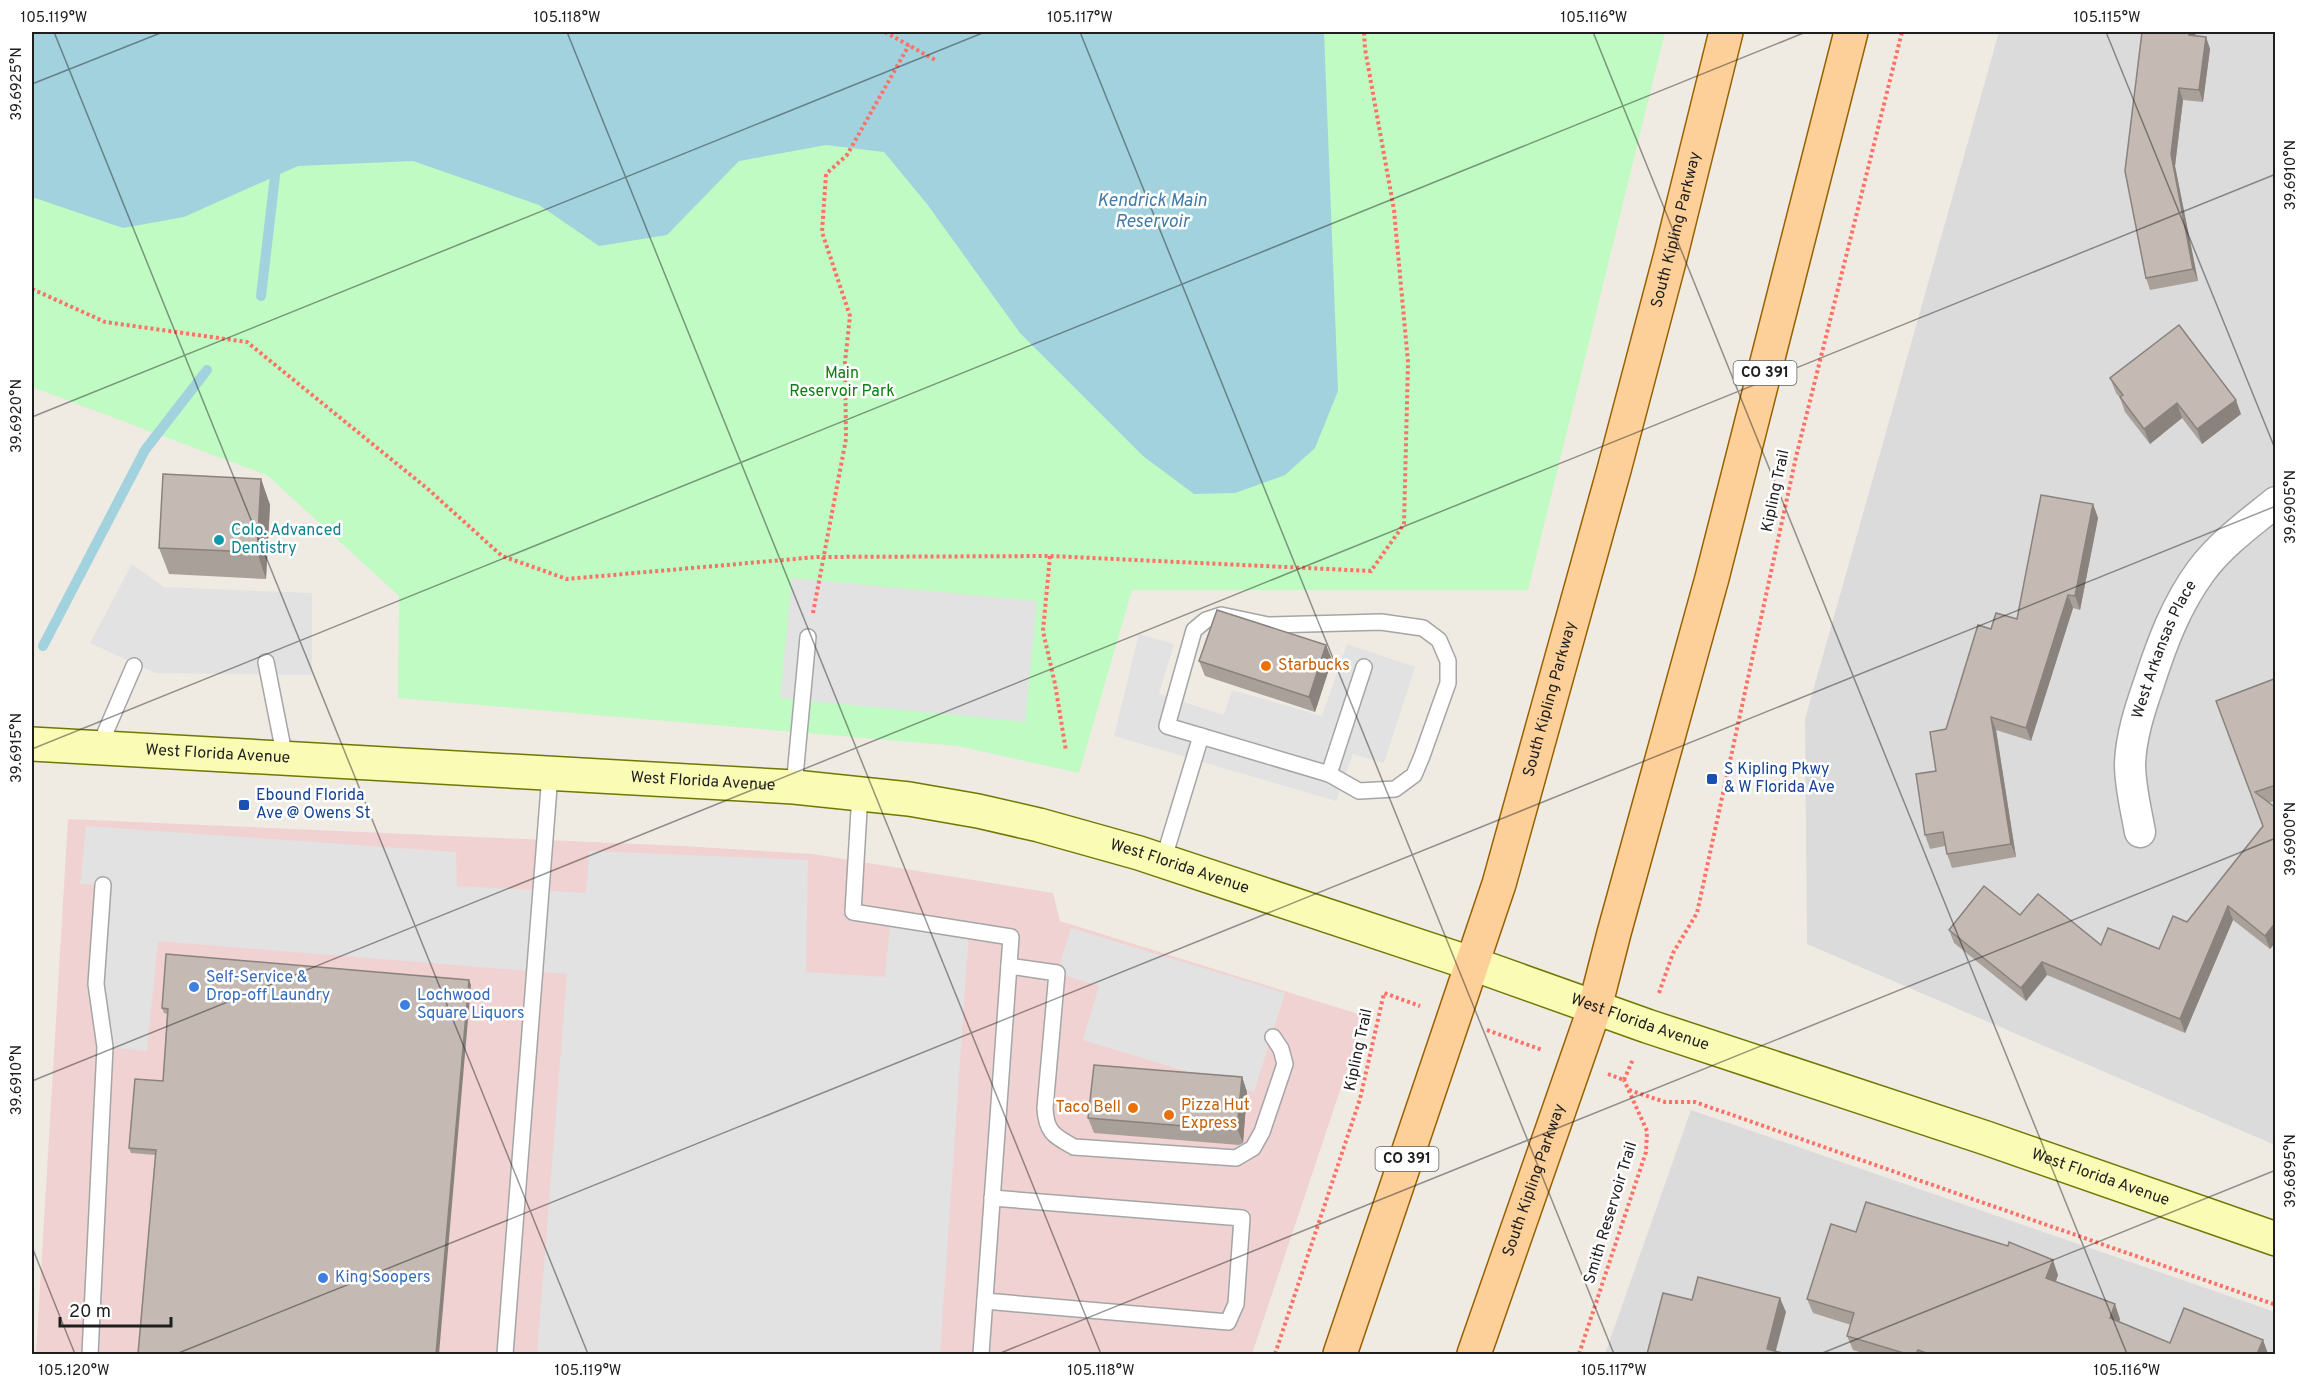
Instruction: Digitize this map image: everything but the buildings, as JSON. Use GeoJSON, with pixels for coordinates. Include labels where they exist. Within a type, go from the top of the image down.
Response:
{"type":"FeatureCollection","features":[{"type":"Feature","properties":{"kind":"main road","name":"South Kipling Parkway"},"geometry":{"type":"LineString","coordinates":[[1340,1354],[1502,873],[1599,527],[1671,254],[1726,32]]}},
{"type":"Feature","properties":{"kind":"main road","name":"South Kipling Parkway"},"geometry":{"type":"LineString","coordinates":[[1474,1354],[1595,1007],[1712,578],[1851,32]]}},
{"type":"Feature","properties":{"kind":"street","name":"West Arkansas Place"},"geometry":{"type":"LineString","coordinates":[[2140,832],[2132,790],[2130,762],[2133,740],[2139,711],[2168,628],[2202,570],[2233,538],[2276,502]]}},
{"type":"Feature","properties":{"kind":"street","name":"West Florida Avenue"},"geometry":{"type":"LineString","coordinates":[[32,744],[794,787],[860,793],[944,805],[1038,825],[1163,861],[1473,964],[2276,1239]]}},
{"type":"Feature","properties":{"kind":"lane"},"geometry":{"type":"LineString","coordinates":[[1221,615],[1268,625],[1381,622],[1423,627],[1439,640],[1448,661],[1448,683],[1422,756],[1414,775],[1395,789],[1359,791],[1329,774],[1201,736],[1167,726],[1194,630],[1206,620],[1221,615]]}},
{"type":"Feature","properties":{"kind":"lane"},"geometry":{"type":"LineString","coordinates":[[794,787],[808,637]]}},
{"type":"Feature","properties":{"kind":"lane"},"geometry":{"type":"LineString","coordinates":[[266,662],[285,758]]}},
{"type":"Feature","properties":{"kind":"lane"},"geometry":{"type":"LineString","coordinates":[[99,747],[134,666]]}},
{"type":"Feature","properties":{"kind":"lane"},"geometry":{"type":"LineString","coordinates":[[1329,774],[1364,667]]}},
{"type":"Feature","properties":{"kind":"lane"},"geometry":{"type":"LineString","coordinates":[[1163,861],[1201,736]]}},
{"type":"Feature","properties":{"kind":"lane"},"geometry":{"type":"LineString","coordinates":[[506,1354],[549,774]]}},
{"type":"Feature","properties":{"kind":"lane"},"geometry":{"type":"LineString","coordinates":[[860,793],[853,912],[1011,936],[981,1354]]}},
{"type":"Feature","properties":{"kind":"lane"},"geometry":{"type":"LineString","coordinates":[[90,1354],[105,1047],[96,984],[103,885]]}},
{"type":"Feature","properties":{"kind":"lane"},"geometry":{"type":"LineString","coordinates":[[1009,966],[1058,973],[1045,1108],[1046,1123],[1055,1137],[1074,1147],[1236,1158],[1253,1148],[1262,1132],[1285,1065],[1281,1049],[1273,1037]]}},
{"type":"Feature","properties":{"kind":"lane"},"geometry":{"type":"LineString","coordinates":[[985,1301],[1228,1322],[1236,1304],[1242,1218],[992,1198]]}},
{"type":"Feature","properties":{"kind":"path"},"geometry":{"type":"LineString","coordinates":[[885,32],[937,61]]}},
{"type":"Feature","properties":{"kind":"path"},"geometry":{"type":"LineString","coordinates":[[32,289],[105,322],[247,342],[429,490],[502,556],[567,579],[823,558],[1050,556],[1371,571],[1404,524],[1408,362],[1394,210],[1365,49],[1364,32]]}},
{"type":"Feature","properties":{"kind":"path","name":"Kipling Trail"},"geometry":{"type":"LineString","coordinates":[[1673,953],[1697,913],[1796,457],[1902,32]]}},
{"type":"Feature","properties":{"kind":"path"},"geometry":{"type":"LineString","coordinates":[[808,637],[846,439],[845,362],[850,316],[822,232],[826,174],[847,155],[909,45]]}},
{"type":"Feature","properties":{"kind":"path"},"geometry":{"type":"LineString","coordinates":[[1050,556],[1043,631],[1055,684],[1066,751]]}},
{"type":"Feature","properties":{"kind":"path","name":"Kipling Trail"},"geometry":{"type":"LineString","coordinates":[[1275,1354],[1360,1099],[1383,993],[1624,1080]]}},
{"type":"Feature","properties":{"kind":"path","name":"Smith Reservoir Trail"},"geometry":{"type":"LineString","coordinates":[[1579,1354],[1646,1152],[1647,1131],[1624,1080]]}},
{"type":"Feature","properties":{"kind":"path"},"geometry":{"type":"LineString","coordinates":[[1629,1090],[1665,1102],[1695,1102],[2276,1305]]}},
{"type":"Feature","properties":{"kind":"shaded area"},"geometry":{"type":"Polygon","coordinates":[[[1999,32],[2275,32],[2275,1145],[1807,944],[1805,719],[1999,32]]]}},
{"type":"Feature","properties":{"kind":"shaded area"},"geometry":{"type":"Polygon","coordinates":[[[132,564],[164,587],[312,593],[312,675],[155,673],[90,643],[132,564]]]}},
{"type":"Feature","properties":{"kind":"shaded area"},"geometry":{"type":"Polygon","coordinates":[[[792,578],[1037,601],[1025,722],[780,698],[792,578]]]}},
{"type":"Feature","properties":{"kind":"shaded area"},"geometry":{"type":"Polygon","coordinates":[[[1139,634],[1174,644],[1159,694],[1224,715],[1232,690],[1322,716],[1347,644],[1415,667],[1384,763],[1353,754],[1336,801],[1114,736],[1139,634]]]}},
{"type":"Feature","properties":{"kind":"shaded area"},"geometry":{"type":"Polygon","coordinates":[[[68,819],[682,846],[813,854],[1053,893],[1060,921],[1365,1016],[1252,1354],[36,1354],[68,819]]]}},
{"type":"Feature","properties":{"kind":"shaded area"},"geometry":{"type":"Polygon","coordinates":[[[86,826],[456,852],[457,886],[586,893],[589,851],[808,860],[806,972],[885,977],[891,918],[969,930],[940,1354],[537,1354],[567,974],[158,941],[147,1051],[105,1047],[96,984],[102,885],[80,884],[86,826]]]}},
{"type":"Feature","properties":{"kind":"shaded area"},"geometry":{"type":"Polygon","coordinates":[[[1071,928],[1285,993],[1254,1092],[1083,1040],[1099,986],[1057,973],[1071,928]]]}},
{"type":"Feature","properties":{"kind":"shaded area"},"geometry":{"type":"Polygon","coordinates":[[[1691,1110],[2275,1312],[2275,1354],[1605,1354],[1691,1110]]]}},
{"type":"Feature","properties":{"kind":"green space","name":"Main Reservoir Park"},"geometry":{"type":"Polygon","coordinates":[[[32,32],[1665,32],[1528,590],[1132,590],[1079,773],[958,746],[398,698],[399,596],[267,475],[32,387],[32,32]]]}},
{"type":"Feature","properties":{"kind":"water","name":"Kendrick Main Reservoir"},"geometry":{"type":"Polygon","coordinates":[[[32,32],[1324,32],[1338,391],[1315,448],[1285,475],[1235,493],[1194,494],[1143,456],[1020,333],[927,204],[884,152],[826,145],[739,161],[667,235],[599,246],[539,205],[413,161],[298,166],[184,217],[123,228],[32,197],[32,32]]]}},
{"type":"Feature","properties":{"kind":"waterway"},"geometry":{"type":"LineString","coordinates":[[261,296],[275,176]]}},
{"type":"Feature","properties":{"kind":"waterway"},"geometry":{"type":"LineString","coordinates":[[43,646],[145,450],[207,370]]}},
{"type":"Feature","properties":{"kind":"place","name":"Colo. Advanced Dentistry"},"geometry":{"type":"Point","coordinates":[219,540]}},
{"type":"Feature","properties":{"kind":"place","name":"Starbucks"},"geometry":{"type":"Point","coordinates":[1266,666]}},
{"type":"Feature","properties":{"kind":"place","name":"S Kipling Pkwy & W Florida Ave"},"geometry":{"type":"Point","coordinates":[1712,779]}},
{"type":"Feature","properties":{"kind":"place","name":"Ebound Florida Ave @ Owens St"},"geometry":{"type":"Point","coordinates":[244,805]}},
{"type":"Feature","properties":{"kind":"place","name":"Self-Service & Drop-off Laundry"},"geometry":{"type":"Point","coordinates":[194,987]}},
{"type":"Feature","properties":{"kind":"place","name":"Lochwood Square Liquors"},"geometry":{"type":"Point","coordinates":[405,1005]}},
{"type":"Feature","properties":{"kind":"place","name":"Taco Bell"},"geometry":{"type":"Point","coordinates":[1133,1108]}},
{"type":"Feature","properties":{"kind":"place","name":"Pizza Hut Express"},"geometry":{"type":"Point","coordinates":[1169,1115]}},
{"type":"Feature","properties":{"kind":"place","name":"King Soopers"},"geometry":{"type":"Point","coordinates":[323,1278]}}]}
